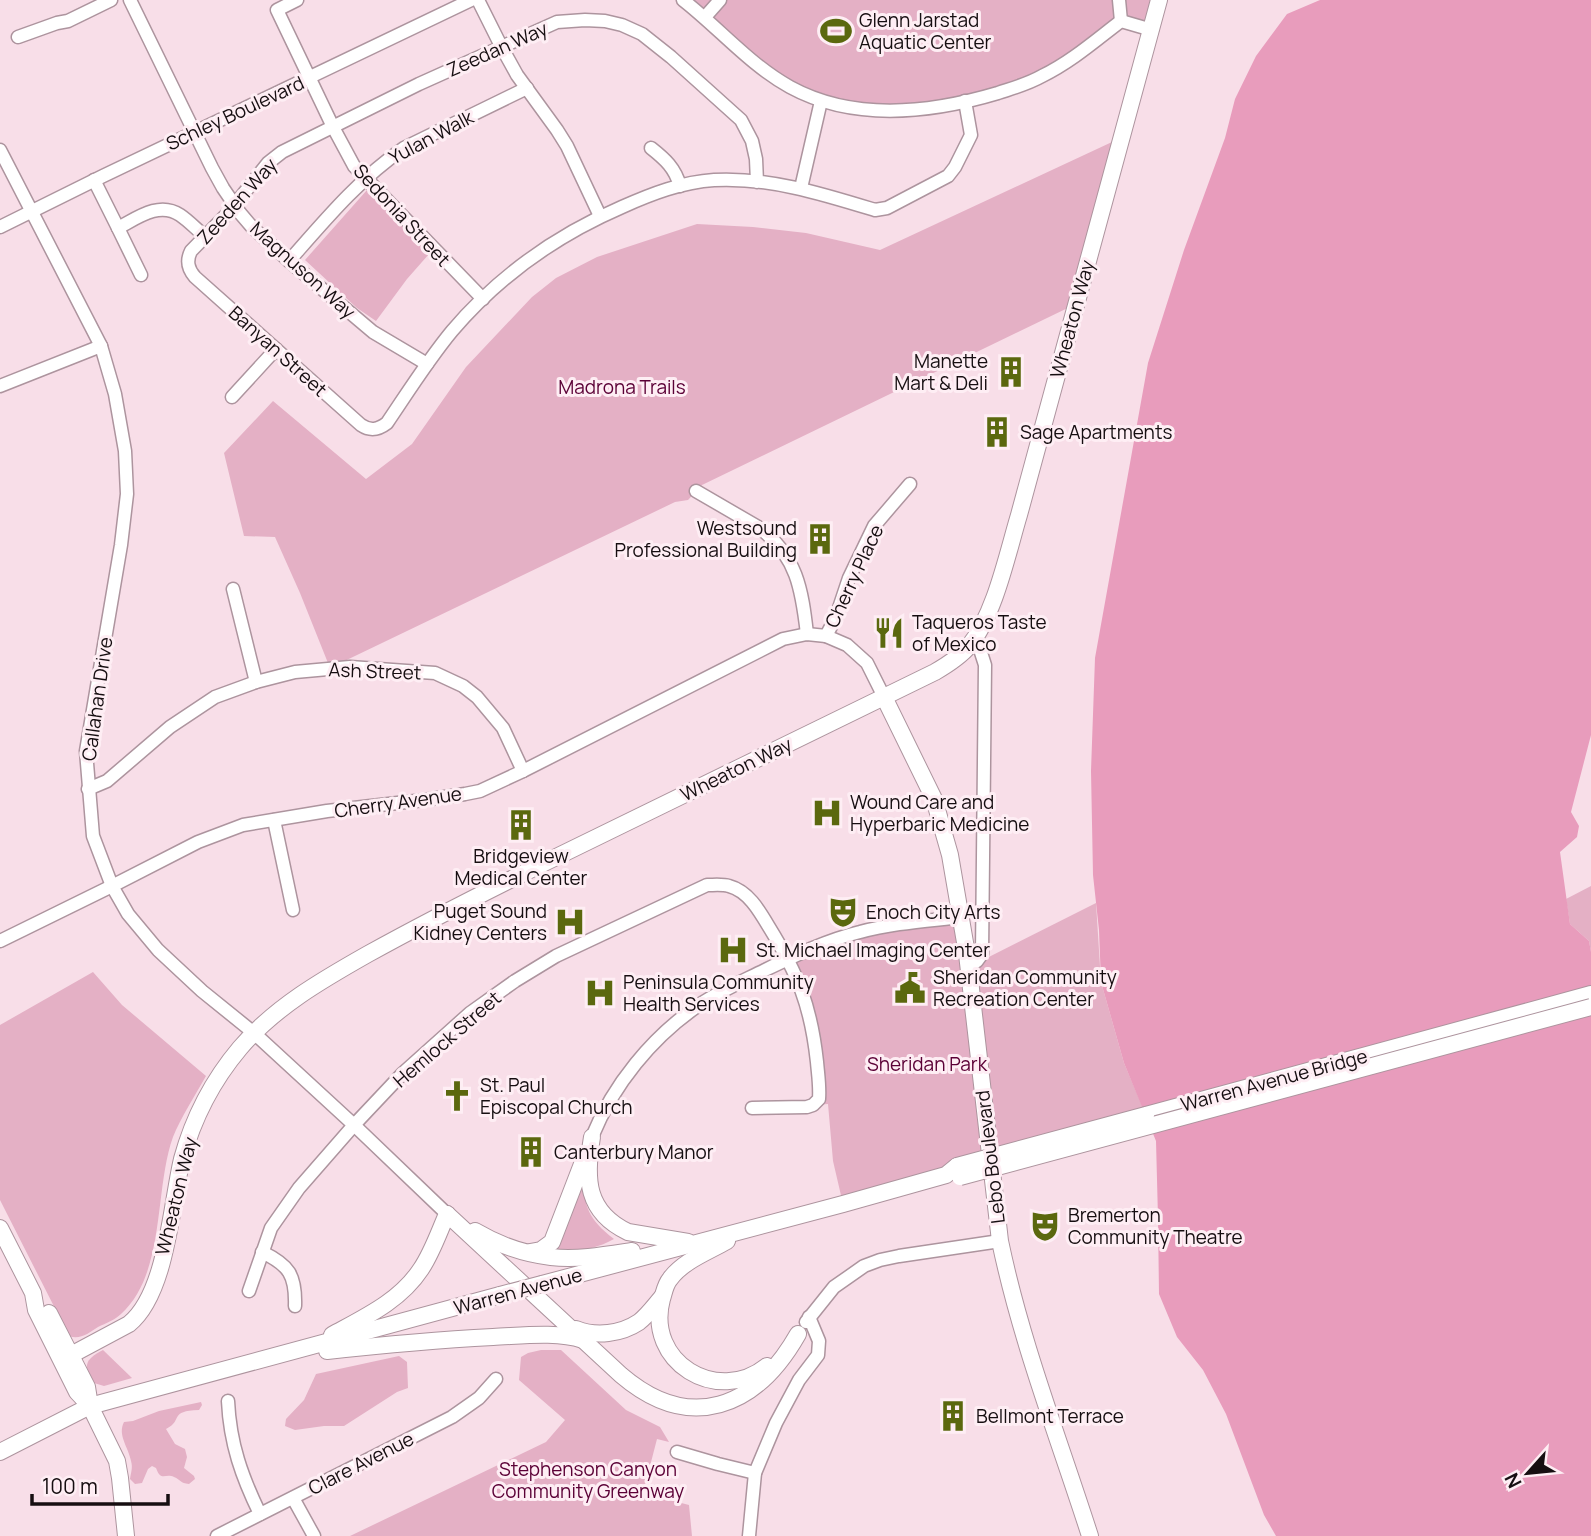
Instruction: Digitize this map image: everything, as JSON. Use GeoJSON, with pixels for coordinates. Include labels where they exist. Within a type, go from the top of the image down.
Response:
{"type":"FeatureCollection","features":[{"type":"Feature","properties":{"kind":"main road","name":"Wheaton Way"},"geometry":{"type":"LineString","coordinates":[[71,1355],[135,1320],[147,1302],[165,1248],[182,1161],[192,1129],[213,1085],[229,1061],[254,1033],[283,1007],[316,984],[451,908],[884,697],[947,665],[967,649],[976,637],[994,599],[1016,527],[1159,0]]}},
{"type":"Feature","properties":{"kind":"main road","name":"Lebo Boulevard"},"geometry":{"type":"LineString","coordinates":[[884,697],[934,799],[950,855],[968,967],[1000,1241],[1008,1281],[1018,1319],[1090,1536]]}},
{"type":"Feature","properties":{"kind":"main road","name":"Warren Avenue Bridge"},"geometry":{"type":"LineString","coordinates":[[954,1173],[1591,994]]}},
{"type":"Feature","properties":{"kind":"main road","name":"Warren Avenue Bridge"},"geometry":{"type":"LineString","coordinates":[[954,1173],[1591,1007]]}},
{"type":"Feature","properties":{"kind":"main road"},"geometry":{"type":"LineString","coordinates":[[592,1137],[587,1162],[590,1187],[596,1205],[604,1217],[628,1232],[694,1243]]}},
{"type":"Feature","properties":{"kind":"main road"},"geometry":{"type":"LineString","coordinates":[[530,1252],[541,1250],[552,1242],[592,1137]]}},
{"type":"Feature","properties":{"kind":"main road","name":"Warren Avenue"},"geometry":{"type":"LineString","coordinates":[[90,1406],[954,1173]]}},
{"type":"Feature","properties":{"kind":"main road"},"geometry":{"type":"LineString","coordinates":[[447,1214],[493,1242],[555,1257],[592,1256],[694,1243]]}},
{"type":"Feature","properties":{"kind":"main road"},"geometry":{"type":"LineString","coordinates":[[447,1214],[621,1375],[645,1393],[667,1403],[691,1408],[733,1400],[769,1374],[784,1357],[798,1334]]}},
{"type":"Feature","properties":{"kind":"main road"},"geometry":{"type":"LineString","coordinates":[[310,1348],[382,1307],[402,1292],[423,1265],[447,1214]]}},
{"type":"Feature","properties":{"kind":"main road"},"geometry":{"type":"LineString","coordinates":[[0,1228],[33,1293],[45,1306],[71,1355],[87,1387],[90,1406]]}},
{"type":"Feature","properties":{"kind":"main road"},"geometry":{"type":"LineString","coordinates":[[747,1230],[690,1262],[669,1280],[659,1317],[661,1332],[671,1355],[690,1372],[714,1381],[737,1381],[759,1372],[798,1334]]}},
{"type":"Feature","properties":{"kind":"main road"},"geometry":{"type":"LineString","coordinates":[[33,1293],[36,1310],[77,1392],[90,1406],[117,1461],[126,1536]]}},
{"type":"Feature","properties":{"kind":"main road"},"geometry":{"type":"LineString","coordinates":[[567,1325],[597,1334],[624,1330],[640,1321],[663,1296]]}},
{"type":"Feature","properties":{"kind":"main road"},"geometry":{"type":"LineString","coordinates":[[272,1357],[407,1342],[507,1336],[555,1335],[584,1340]]}},
{"type":"Feature","properties":{"kind":"main road"},"geometry":{"type":"LineString","coordinates":[[0,1452],[90,1406]]}},
{"type":"Feature","properties":{"kind":"street"},"geometry":{"type":"LineString","coordinates":[[18,37],[68,21],[111,0]]}},
{"type":"Feature","properties":{"kind":"street","name":"Magnuson Way"},"geometry":{"type":"LineString","coordinates":[[130,0],[217,178],[234,204],[252,226],[289,261],[373,332],[427,364]]}},
{"type":"Feature","properties":{"kind":"street","name":"Sedonia Street"},"geometry":{"type":"LineString","coordinates":[[298,0],[277,10],[354,166],[483,299]]}},
{"type":"Feature","properties":{"kind":"street","name":"Schley Boulevard"},"geometry":{"type":"LineString","coordinates":[[0,227],[471,0]]}},
{"type":"Feature","properties":{"kind":"street"},"geometry":{"type":"LineString","coordinates":[[478,0],[517,75],[558,130],[600,216]]}},
{"type":"Feature","properties":{"kind":"street"},"geometry":{"type":"LineString","coordinates":[[682,0],[759,66],[789,86],[821,101],[854,108],[884,110],[912,110],[965,101],[1039,78],[1065,63],[1121,21]]}},
{"type":"Feature","properties":{"kind":"street"},"geometry":{"type":"LineString","coordinates":[[705,17],[720,0]]}},
{"type":"Feature","properties":{"kind":"street"},"geometry":{"type":"LineString","coordinates":[[1119,0],[1121,21]]}},
{"type":"Feature","properties":{"kind":"street","name":"Zeedan Way"},"geometry":{"type":"LineString","coordinates":[[333,127],[500,46],[557,22],[605,21],[642,34],[741,120],[752,141],[757,182]]}},
{"type":"Feature","properties":{"kind":"street"},"geometry":{"type":"LineString","coordinates":[[1121,21],[1152,30]]}},
{"type":"Feature","properties":{"kind":"street","name":"Yulan Walk"},"geometry":{"type":"LineString","coordinates":[[289,261],[366,177],[404,148],[527,88]]}},
{"type":"Feature","properties":{"kind":"street"},"geometry":{"type":"LineString","coordinates":[[801,188],[821,101]]}},
{"type":"Feature","properties":{"kind":"street"},"geometry":{"type":"LineString","coordinates":[[427,364],[450,333],[510,274],[548,246],[600,216],[656,192],[716,180],[757,182],[801,188],[879,210],[887,208],[948,176],[955,167],[971,135],[965,101]]}},
{"type":"Feature","properties":{"kind":"street","name":"Zeeden Way"},"geometry":{"type":"LineString","coordinates":[[188,263],[191,251],[275,157],[333,127]]}},
{"type":"Feature","properties":{"kind":"street"},"geometry":{"type":"LineString","coordinates":[[650,148],[664,158],[680,186]]}},
{"type":"Feature","properties":{"kind":"street","name":"Callahan Drive"},"geometry":{"type":"LineString","coordinates":[[0,150],[101,346],[116,394],[125,451],[127,494],[121,545],[86,751],[93,836],[112,886],[128,914],[155,947],[254,1033],[447,1214]]}},
{"type":"Feature","properties":{"kind":"street"},"geometry":{"type":"LineString","coordinates":[[94,180],[141,275]]}},
{"type":"Feature","properties":{"kind":"street"},"geometry":{"type":"LineString","coordinates":[[118,228],[156,210],[167,209],[179,215],[206,237]]}},
{"type":"Feature","properties":{"kind":"street","name":"Banyan Street"},"geometry":{"type":"LineString","coordinates":[[188,263],[195,277],[366,428],[377,429],[387,423],[427,364]]}},
{"type":"Feature","properties":{"kind":"street"},"geometry":{"type":"LineString","coordinates":[[0,386],[101,346]]}},
{"type":"Feature","properties":{"kind":"street"},"geometry":{"type":"LineString","coordinates":[[232,397],[276,349]]}},
{"type":"Feature","properties":{"kind":"street","name":"Cherry Place"},"geometry":{"type":"LineString","coordinates":[[826,636],[836,617],[849,578],[874,526],[910,484]]}},
{"type":"Feature","properties":{"kind":"street"},"geometry":{"type":"LineString","coordinates":[[696,491],[758,527],[781,549],[792,566],[801,590],[807,634]]}},
{"type":"Feature","properties":{"kind":"street"},"geometry":{"type":"LineString","coordinates":[[233,589],[256,682]]}},
{"type":"Feature","properties":{"kind":"street","name":"Cherry Avenue"},"geometry":{"type":"LineString","coordinates":[[0,942],[198,842],[243,825],[480,791],[783,639],[807,634],[826,636],[848,645],[867,663],[884,697]]}},
{"type":"Feature","properties":{"kind":"street"},"geometry":{"type":"LineString","coordinates":[[968,967],[982,954],[985,666],[976,637]]}},
{"type":"Feature","properties":{"kind":"street","name":"Ash Street"},"geometry":{"type":"LineString","coordinates":[[88,789],[107,781],[170,727],[215,698],[256,682],[295,672],[351,667],[435,673],[463,686],[477,697],[503,728],[523,771]]}},
{"type":"Feature","properties":{"kind":"street"},"geometry":{"type":"LineString","coordinates":[[274,820],[293,910]]}},
{"type":"Feature","properties":{"kind":"street","name":"Hemlock Street"},"geometry":{"type":"LineString","coordinates":[[249,1291],[271,1228],[299,1188],[354,1125],[403,1073],[470,1013],[566,950],[707,885],[729,886],[750,898],[789,959]]}},
{"type":"Feature","properties":{"kind":"street"},"geometry":{"type":"LineString","coordinates":[[592,1137],[604,1109],[629,1072],[677,1022],[712,997],[822,944],[868,930],[961,917]]}},
{"type":"Feature","properties":{"kind":"street"},"geometry":{"type":"LineString","coordinates":[[752,1108],[807,1107],[819,1099],[810,1014],[789,959]]}},
{"type":"Feature","properties":{"kind":"street"},"geometry":{"type":"LineString","coordinates":[[798,1334],[834,1287],[864,1266],[899,1256],[1000,1241]]}},
{"type":"Feature","properties":{"kind":"street"},"geometry":{"type":"LineString","coordinates":[[262,1252],[282,1262],[289,1273],[295,1286],[295,1306]]}},
{"type":"Feature","properties":{"kind":"street"},"geometry":{"type":"LineString","coordinates":[[749,1536],[755,1473],[793,1391],[818,1355],[819,1341],[809,1317]]}},
{"type":"Feature","properties":{"kind":"street","name":"Clare Avenue"},"geometry":{"type":"LineString","coordinates":[[217,1536],[462,1411],[483,1395],[496,1379]]}},
{"type":"Feature","properties":{"kind":"street"},"geometry":{"type":"LineString","coordinates":[[228,1401],[231,1431],[240,1469],[260,1514]]}},
{"type":"Feature","properties":{"kind":"street"},"geometry":{"type":"LineString","coordinates":[[677,1452],[755,1473]]}},
{"type":"Feature","properties":{"kind":"street"},"geometry":{"type":"LineString","coordinates":[[293,1498],[314,1536]]}},
{"type":"Feature","properties":{"kind":"green space"},"geometry":{"type":"Polygon","coordinates":[[[683,0],[1159,0],[1152,30],[1121,21],[1064,63],[984,97],[884,111],[805,94],[683,0]]]}},
{"type":"Feature","properties":{"kind":"green space","name":"Madrona Trails"},"geometry":{"type":"Polygon","coordinates":[[[1112,142],[1076,304],[702,485],[688,500],[675,502],[330,668],[275,537],[244,536],[224,453],[273,401],[366,479],[412,444],[466,367],[532,297],[556,278],[597,257],[697,224],[806,233],[880,250],[1112,142]]]}},
{"type":"Feature","properties":{"kind":"green space"},"geometry":{"type":"Polygon","coordinates":[[[367,190],[429,254],[376,321],[357,308],[305,260],[367,190]]]}},
{"type":"Feature","properties":{"kind":"green space"},"geometry":{"type":"Polygon","coordinates":[[[1591,886],[1591,952],[1589,941],[1570,924],[1566,899],[1591,886]]]}},
{"type":"Feature","properties":{"kind":"green space","name":"Sheridan Park"},"geometry":{"type":"Polygon","coordinates":[[[1096,903],[1101,982],[1124,1063],[1146,1115],[843,1204],[833,1161],[828,1104],[813,1105],[814,1037],[789,959],[822,944],[961,917],[969,967],[1096,903]]]}},
{"type":"Feature","properties":{"kind":"green space"},"geometry":{"type":"Polygon","coordinates":[[[93,972],[122,1005],[206,1076],[173,1137],[167,1158],[152,1254],[135,1297],[116,1318],[84,1335],[73,1337],[69,1336],[0,1200],[0,1025],[93,972]]]}},
{"type":"Feature","properties":{"kind":"green space"},"geometry":{"type":"Polygon","coordinates":[[[581,1176],[589,1212],[598,1225],[614,1239],[585,1249],[554,1249],[581,1176]]]}},
{"type":"Feature","properties":{"kind":"green space"},"geometry":{"type":"Polygon","coordinates":[[[103,1350],[132,1378],[104,1386],[94,1383],[87,1364],[103,1350]]]}},
{"type":"Feature","properties":{"kind":"green space","name":"Stephenson Canyon Community Greenway"},"geometry":{"type":"Polygon","coordinates":[[[541,1350],[561,1350],[626,1410],[660,1427],[669,1442],[657,1439],[643,1493],[689,1505],[692,1536],[350,1536],[546,1442],[565,1420],[519,1380],[521,1357],[541,1350]]]}},
{"type":"Feature","properties":{"kind":"green space"},"geometry":{"type":"Polygon","coordinates":[[[399,1356],[407,1362],[408,1388],[397,1392],[344,1426],[295,1430],[285,1426],[286,1419],[304,1400],[316,1374],[399,1356]]]}},
{"type":"Feature","properties":{"kind":"green space"},"geometry":{"type":"Polygon","coordinates":[[[201,1402],[199,1410],[183,1412],[166,1429],[175,1444],[185,1449],[187,1457],[184,1468],[195,1479],[189,1484],[184,1483],[171,1476],[162,1476],[152,1466],[142,1483],[135,1484],[130,1479],[132,1466],[122,1432],[124,1422],[201,1402]]]}},
{"type":"Feature","properties":{"kind":"shaded area"},"geometry":{"type":"Polygon","coordinates":[[[1320,0],[1591,0],[1591,735],[1571,812],[1579,826],[1577,837],[1560,852],[1570,924],[1589,941],[1591,952],[1591,1536],[1276,1536],[1264,1515],[1226,1414],[1203,1370],[1177,1337],[1159,1294],[1156,1141],[1124,1063],[1101,982],[1093,875],[1091,771],[1095,658],[1148,363],[1184,250],[1225,138],[1235,99],[1256,56],[1287,14],[1320,0]]]}},
{"type":"Feature","properties":{"kind":"place","name":"Glenn Jarstad Aquatic Center"},"geometry":{"type":"Point","coordinates":[836,31]}},
{"type":"Feature","properties":{"kind":"place","name":"Manette Mart & Deli"},"geometry":{"type":"Point","coordinates":[1011,372]}},
{"type":"Feature","properties":{"kind":"place","name":"Sage Apartments"},"geometry":{"type":"Point","coordinates":[997,432]}},
{"type":"Feature","properties":{"kind":"place","name":"Westsound Professional Building"},"geometry":{"type":"Point","coordinates":[820,539]}},
{"type":"Feature","properties":{"kind":"place","name":"Taqueros Taste of Mexico"},"geometry":{"type":"Point","coordinates":[889,633]}},
{"type":"Feature","properties":{"kind":"place","name":"Wound Care and Hyperbaric Medicine"},"geometry":{"type":"Point","coordinates":[827,813]}},
{"type":"Feature","properties":{"kind":"place","name":"Bridgeview Medical Center"},"geometry":{"type":"Point","coordinates":[521,825]}},
{"type":"Feature","properties":{"kind":"place","name":"Enoch City Arts"},"geometry":{"type":"Point","coordinates":[843,912]}},
{"type":"Feature","properties":{"kind":"place","name":"Puget Sound Kidney Centers"},"geometry":{"type":"Point","coordinates":[570,922]}},
{"type":"Feature","properties":{"kind":"place","name":"St. Michael Imaging Center"},"geometry":{"type":"Point","coordinates":[733,950]}},
{"type":"Feature","properties":{"kind":"place","name":"Sheridan Community Recreation Center"},"geometry":{"type":"Point","coordinates":[910,988]}},
{"type":"Feature","properties":{"kind":"place","name":"Peninsula Community Health Services"},"geometry":{"type":"Point","coordinates":[600,993]}},
{"type":"Feature","properties":{"kind":"place","name":"St. Paul Episcopal Church"},"geometry":{"type":"Point","coordinates":[457,1096]}},
{"type":"Feature","properties":{"kind":"place","name":"Canterbury Manor"},"geometry":{"type":"Point","coordinates":[531,1152]}},
{"type":"Feature","properties":{"kind":"place","name":"Bremerton Community Theatre"},"geometry":{"type":"Point","coordinates":[1045,1226]}},
{"type":"Feature","properties":{"kind":"place","name":"Bellmont Terrace"},"geometry":{"type":"Point","coordinates":[953,1416]}}]}
